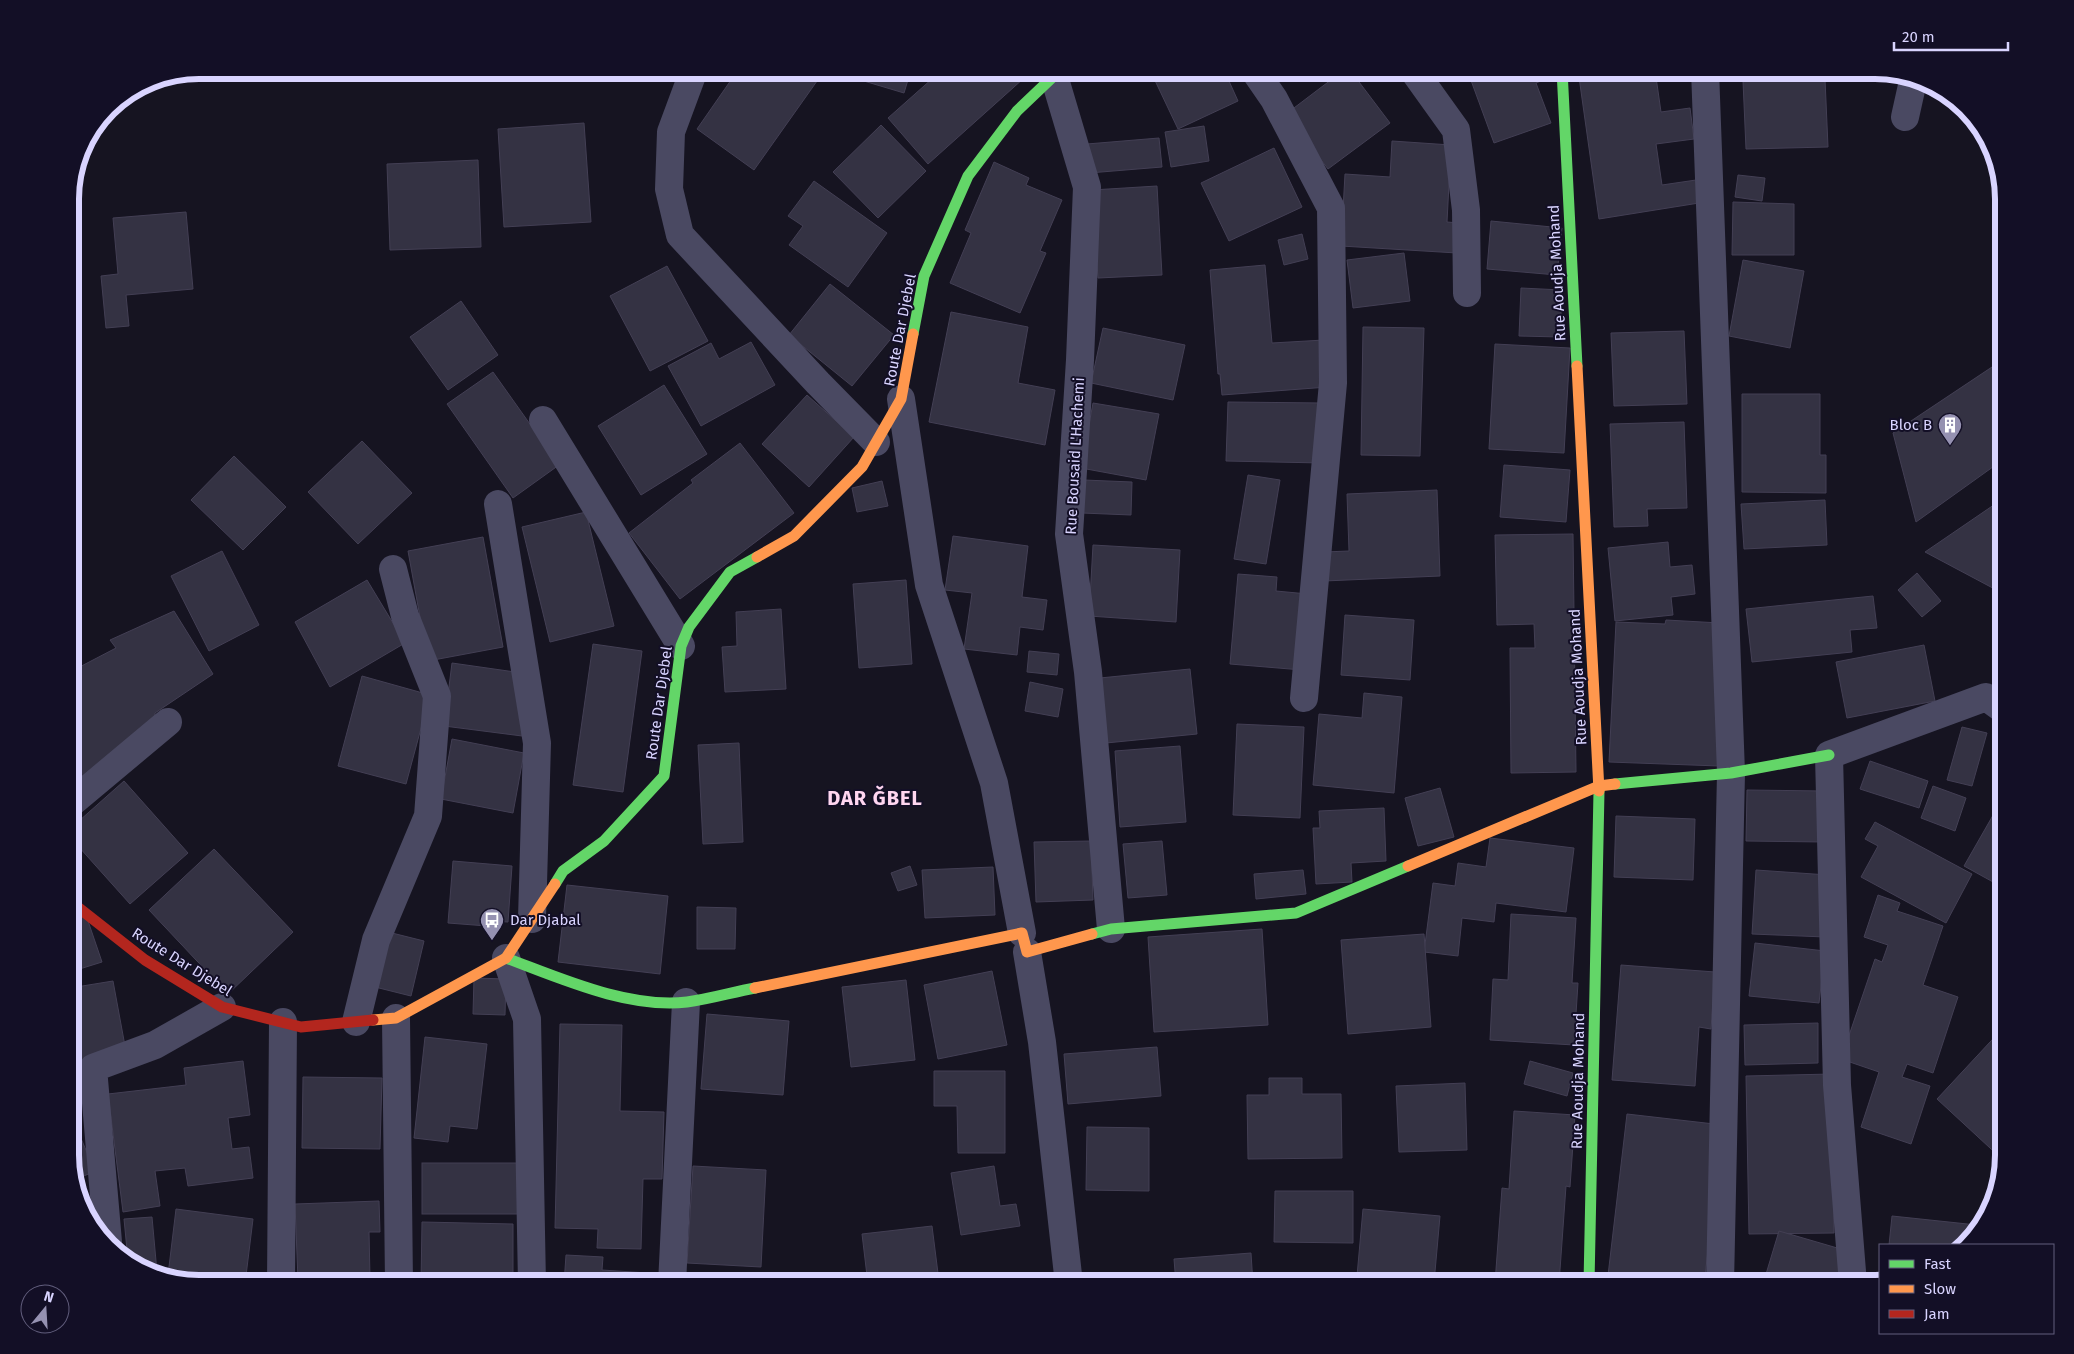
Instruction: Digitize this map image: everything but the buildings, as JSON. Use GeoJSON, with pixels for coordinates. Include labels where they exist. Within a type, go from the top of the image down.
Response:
{"type":"FeatureCollection","features":[{"type":"Feature","properties":{"kind":"street"},"geometry":{"type":"LineString","coordinates":[[691,79],[670,132],[669,189],[680,235],[818,383],[876,442]]}},
{"type":"Feature","properties":{"kind":"street","name":"Route Dar Djebel"},"geometry":{"type":"LineString","coordinates":[[79,908],[145,960],[222,1007],[301,1027],[396,1018],[506,958],[562,871],[604,841],[664,776],[681,646],[689,628],[730,572],[794,536],[862,467],[901,399],[924,276],[968,176],[1018,111],[1051,79]]}},
{"type":"Feature","properties":{"kind":"street","name":"Rue Bousaid L'Hachemi"},"geometry":{"type":"LineString","coordinates":[[1059,79],[1086,187],[1080,360],[1069,534],[1088,672],[1111,929]]}},
{"type":"Feature","properties":{"kind":"street"},"geometry":{"type":"LineString","coordinates":[[1260,79],[1274,99],[1331,208],[1333,383],[1304,698]]}},
{"type":"Feature","properties":{"kind":"street"},"geometry":{"type":"LineString","coordinates":[[1419,79],[1456,130],[1466,210],[1467,293]]}},
{"type":"Feature","properties":{"kind":"street","name":"Rue Aoudja Mohand"},"geometry":{"type":"LineString","coordinates":[[1562,79],[1599,786],[1589,1275]]}},
{"type":"Feature","properties":{"kind":"street"},"geometry":{"type":"LineString","coordinates":[[1705,79],[1731,773],[1720,1275]]}},
{"type":"Feature","properties":{"kind":"street"},"geometry":{"type":"LineString","coordinates":[[1906,118],[1912,85]]}},
{"type":"Feature","properties":{"kind":"street"},"geometry":{"type":"LineString","coordinates":[[901,399],[929,585],[994,783],[1025,942],[1042,1042],[1068,1275]]}},
{"type":"Feature","properties":{"kind":"street"},"geometry":{"type":"LineString","coordinates":[[543,420],[681,646]]}},
{"type":"Feature","properties":{"kind":"street"},"geometry":{"type":"LineString","coordinates":[[498,504],[537,743],[532,919]]}},
{"type":"Feature","properties":{"kind":"street"},"geometry":{"type":"LineString","coordinates":[[356,1022],[376,940],[428,816],[436,696],[405,616],[394,569]]}},
{"type":"Feature","properties":{"kind":"street"},"geometry":{"type":"LineString","coordinates":[[506,958],[592,990],[646,1001],[686,1002],[1025,942],[1111,929],[1296,913],[1599,786],[1731,773],[1829,755],[1995,700]]}},
{"type":"Feature","properties":{"kind":"street"},"geometry":{"type":"LineString","coordinates":[[79,796],[168,722]]}},
{"type":"Feature","properties":{"kind":"street"},"geometry":{"type":"LineString","coordinates":[[1829,755],[1837,1085],[1852,1275]]}},
{"type":"Feature","properties":{"kind":"street"},"geometry":{"type":"LineString","coordinates":[[506,958],[527,1019],[532,1275]]}},
{"type":"Feature","properties":{"kind":"street"},"geometry":{"type":"LineString","coordinates":[[672,1275],[686,1002]]}},
{"type":"Feature","properties":{"kind":"street"},"geometry":{"type":"LineString","coordinates":[[106,1232],[82,1071],[155,1045],[222,1007]]}},
{"type":"Feature","properties":{"kind":"street"},"geometry":{"type":"LineString","coordinates":[[396,1018],[399,1275]]}},
{"type":"Feature","properties":{"kind":"street"},"geometry":{"type":"LineString","coordinates":[[281,1275],[283,1022]]}},
{"type":"Feature","properties":{"kind":"traffic: fast"},"geometry":{"type":"LineString","coordinates":[[913,334],[924,276],[968,176],[1017,111],[1051,79]]}},
{"type":"Feature","properties":{"kind":"traffic: fast"},"geometry":{"type":"LineString","coordinates":[[1562,79],[1577,366]]}},
{"type":"Feature","properties":{"kind":"traffic: fast"},"geometry":{"type":"LineString","coordinates":[[555,884],[563,871],[604,841],[664,776],[681,646],[689,627],[730,572],[757,557]]}},
{"type":"Feature","properties":{"kind":"traffic: fast"},"geometry":{"type":"LineString","coordinates":[[1615,784],[1731,773],[1829,755]]}},
{"type":"Feature","properties":{"kind":"traffic: fast"},"geometry":{"type":"LineString","coordinates":[[1589,1275],[1599,791]]}},
{"type":"Feature","properties":{"kind":"traffic: fast"},"geometry":{"type":"LineString","coordinates":[[1092,934],[1111,929],[1296,913],[1408,866]]}},
{"type":"Feature","properties":{"kind":"traffic: fast"},"geometry":{"type":"LineString","coordinates":[[506,958],[571,983],[641,1001],[687,1002],[755,988]]}},
{"type":"Feature","properties":{"kind":"traffic: slow"},"geometry":{"type":"LineString","coordinates":[[757,557],[794,536],[862,467],[901,399],[913,334]]}},
{"type":"Feature","properties":{"kind":"traffic: slow"},"geometry":{"type":"LineString","coordinates":[[1577,366],[1599,791]]}},
{"type":"Feature","properties":{"kind":"traffic: slow"},"geometry":{"type":"LineString","coordinates":[[1408,866],[1599,786],[1615,784]]}},
{"type":"Feature","properties":{"kind":"traffic: slow"},"geometry":{"type":"LineString","coordinates":[[373,1020],[396,1018],[506,958],[555,884]]}},
{"type":"Feature","properties":{"kind":"traffic: slow"},"geometry":{"type":"LineString","coordinates":[[755,988],[1022,933],[1027,952],[1092,934]]}},
{"type":"Feature","properties":{"kind":"traffic: jam"},"geometry":{"type":"LineString","coordinates":[[79,908],[145,960],[222,1007],[301,1027],[373,1020]]}},
{"type":"Feature","properties":{"kind":"place","name":"Bloc B"},"geometry":{"type":"Point","coordinates":[1950,446]}},
{"type":"Feature","properties":{"kind":"place","name":"Dar Djabal"},"geometry":{"type":"Point","coordinates":[492,941]}},
{"type":"Feature","properties":{"kind":"district","name":"DAR ǦBEL"},"geometry":{"type":"Point","coordinates":[875,798]}}]}
